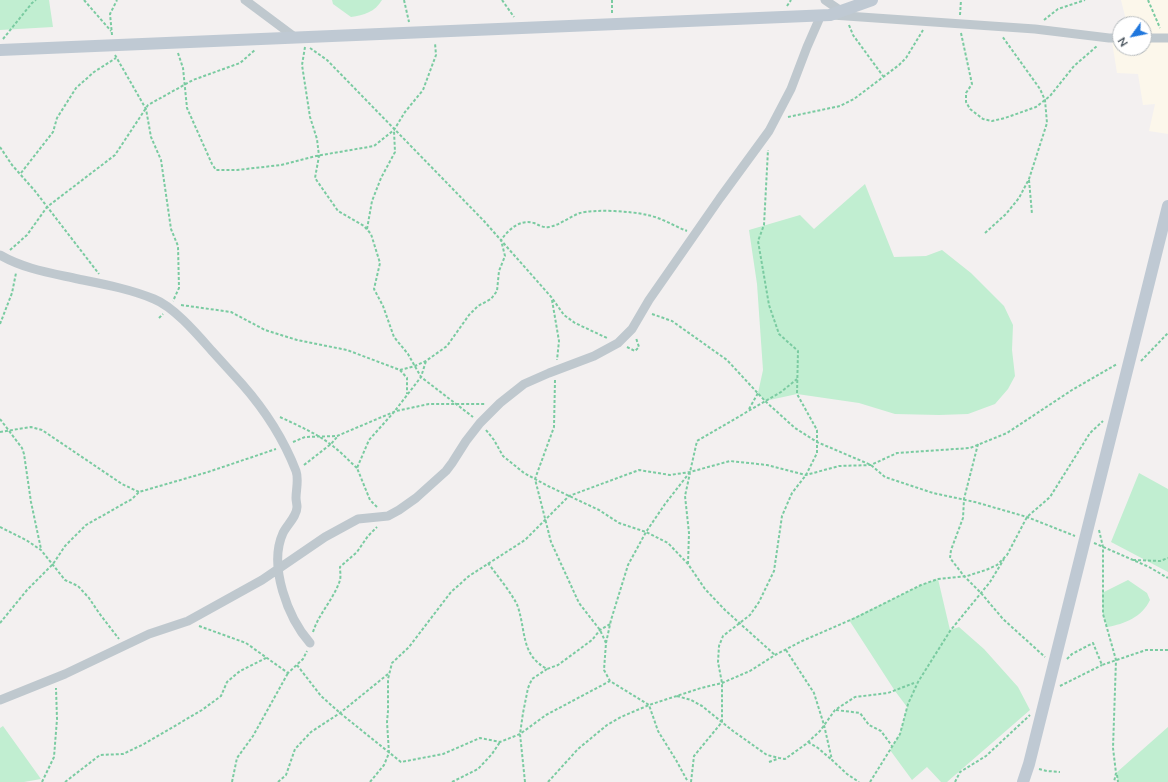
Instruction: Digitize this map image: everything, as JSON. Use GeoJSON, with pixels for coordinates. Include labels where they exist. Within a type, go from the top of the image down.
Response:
{"type":"FeatureCollection","features":[{"type":"Feature","properties":{"kind":"street"},"geometry":{"type":"LineString","coordinates":[[245,0],[296,38]]}},
{"type":"Feature","properties":{"kind":"street"},"geometry":{"type":"LineString","coordinates":[[825,0],[834,15]]}},
{"type":"Feature","properties":{"kind":"street"},"geometry":{"type":"LineString","coordinates":[[0,700],[56,677],[149,634],[188,621],[224,602],[278,569],[325,537],[358,519],[388,516],[399,510],[416,498],[446,471],[480,423],[500,403],[524,384],[594,356],[618,343],[632,329],[643,310],[720,198],[769,131],[791,89],[807,47],[834,15],[872,0]]}},
{"type":"Feature","properties":{"kind":"street"},"geometry":{"type":"LineString","coordinates":[[0,50],[834,15],[1035,30],[1109,38]]}},
{"type":"Feature","properties":{"kind":"street"},"geometry":{"type":"LineString","coordinates":[[1152,38],[1166,38]]}},
{"type":"Feature","properties":{"kind":"street"},"geometry":{"type":"LineString","coordinates":[[1023,782],[1046,697],[1058,664],[1085,540],[1132,353],[1153,261],[1168,206]]}},
{"type":"Feature","properties":{"kind":"street"},"geometry":{"type":"LineString","coordinates":[[1,256],[17,264],[56,275],[108,286],[155,299],[169,307],[194,330],[243,384],[262,410],[284,446],[296,473],[296,498],[298,509],[283,534],[279,552],[278,569],[281,588],[301,633],[310,643]]}},
{"type":"Feature","properties":{"kind":"path"},"geometry":{"type":"LineString","coordinates":[[0,43],[36,0]]}},
{"type":"Feature","properties":{"kind":"path"},"geometry":{"type":"LineString","coordinates":[[84,0],[111,31]]}},
{"type":"Feature","properties":{"kind":"path"},"geometry":{"type":"LineString","coordinates":[[117,0],[110,14],[113,46],[116,58],[146,109],[151,138],[161,160],[171,229],[178,246],[179,288],[172,304]]}},
{"type":"Feature","properties":{"kind":"path"},"geometry":{"type":"LineString","coordinates":[[404,0],[411,32]]}},
{"type":"Feature","properties":{"kind":"path"},"geometry":{"type":"LineString","coordinates":[[502,0],[522,28]]}},
{"type":"Feature","properties":{"kind":"path"},"geometry":{"type":"LineString","coordinates":[[961,0],[960,24],[972,84],[966,93],[966,102],[970,109],[983,119],[992,121],[1036,107],[1050,96],[1074,66],[1109,38]]}},
{"type":"Feature","properties":{"kind":"path"},"geometry":{"type":"LineString","coordinates":[[1035,30],[1058,9],[1085,0]]}},
{"type":"Feature","properties":{"kind":"path"},"geometry":{"type":"LineString","coordinates":[[1148,0],[1166,38]]}},
{"type":"Feature","properties":{"kind":"path"},"geometry":{"type":"LineString","coordinates":[[834,15],[853,35],[884,76]]}},
{"type":"Feature","properties":{"kind":"path"},"geometry":{"type":"LineString","coordinates":[[775,120],[840,106],[854,100],[906,58],[927,22]]}},
{"type":"Feature","properties":{"kind":"path"},"geometry":{"type":"LineString","coordinates":[[985,233],[1006,214],[1019,198],[1029,178],[1047,123],[1045,100],[1040,89],[996,27]]}},
{"type":"Feature","properties":{"kind":"path"},"geometry":{"type":"LineString","coordinates":[[174,43],[183,68],[187,108],[212,164],[216,170],[237,170],[281,165],[319,156],[374,146],[394,130],[405,112],[423,90],[436,55],[433,32]]}},
{"type":"Feature","properties":{"kind":"path"},"geometry":{"type":"LineString","coordinates":[[1,256],[27,235],[47,207],[115,155],[148,105],[193,80],[240,63],[270,38]]}},
{"type":"Feature","properties":{"kind":"path"},"geometry":{"type":"LineString","coordinates":[[618,343],[575,323],[564,315],[552,298],[501,240],[327,60],[305,44],[302,65],[310,117],[317,139],[319,156],[315,178],[338,211],[367,229],[371,234],[380,263],[374,289],[394,337],[408,354],[421,377],[480,423],[494,440],[503,456],[524,473],[599,510],[619,523],[646,532],[668,542],[688,564],[704,589],[775,655]]}},
{"type":"Feature","properties":{"kind":"path"},"geometry":{"type":"LineString","coordinates":[[21,173],[53,132],[57,118],[76,88],[94,72],[116,58]]}},
{"type":"Feature","properties":{"kind":"path"},"geometry":{"type":"LineString","coordinates":[[367,229],[372,201],[381,178],[395,152],[394,130]]}},
{"type":"Feature","properties":{"kind":"path"},"geometry":{"type":"LineString","coordinates":[[689,782],[694,756],[722,722],[722,683],[718,662],[719,646],[723,636],[750,616],[759,602],[774,571],[782,516],[792,493],[806,475],[817,453],[817,430],[797,394],[798,351],[779,334],[769,305],[758,242],[764,225],[769,131]]}},
{"type":"Feature","properties":{"kind":"path"},"geometry":{"type":"LineString","coordinates":[[0,147],[12,165],[36,191],[108,286]]}},
{"type":"Feature","properties":{"kind":"path"},"geometry":{"type":"LineString","coordinates":[[1029,178],[1032,214]]}},
{"type":"Feature","properties":{"kind":"path"},"geometry":{"type":"LineString","coordinates":[[501,240],[508,231],[525,222],[545,227],[551,226],[580,213],[612,210],[648,215],[695,235]]}},
{"type":"Feature","properties":{"kind":"path"},"geometry":{"type":"LineString","coordinates":[[400,370],[426,361],[447,346],[469,315],[478,306],[491,299],[497,291],[499,271],[505,256],[501,240]]}},
{"type":"Feature","properties":{"kind":"path"},"geometry":{"type":"LineString","coordinates":[[0,324],[12,293],[17,264]]}},
{"type":"Feature","properties":{"kind":"path"},"geometry":{"type":"LineString","coordinates":[[552,298],[559,340],[556,371],[554,427],[535,479],[552,542],[579,603],[600,630],[606,643]]}},
{"type":"Feature","properties":{"kind":"path"},"geometry":{"type":"LineString","coordinates":[[178,304],[231,312],[264,330],[297,340],[347,350],[400,370],[407,378],[407,395]]}},
{"type":"Feature","properties":{"kind":"path"},"geometry":{"type":"LineString","coordinates":[[643,310],[672,321],[727,360],[765,401],[795,428],[817,442],[871,465],[885,478],[933,493],[964,499],[1027,517],[1103,547],[1168,578]]}},
{"type":"Feature","properties":{"kind":"path"},"geometry":{"type":"LineString","coordinates":[[1126,377],[1168,333]]}},
{"type":"Feature","properties":{"kind":"path"},"geometry":{"type":"LineString","coordinates":[[370,782],[384,765],[389,753],[387,722],[388,679],[392,663],[409,647],[451,592],[469,576],[525,540],[569,496],[639,470],[670,475],[690,472],[730,461],[767,465],[806,475],[839,466],[871,465],[897,453],[970,448],[1007,433],[1072,390],[1110,369],[1132,353]]}},
{"type":"Feature","properties":{"kind":"path"},"geometry":{"type":"LineString","coordinates":[[357,468],[369,440],[394,412],[421,377],[426,361]]}},
{"type":"Feature","properties":{"kind":"path"},"geometry":{"type":"LineString","coordinates":[[688,564],[689,533],[686,496],[697,441],[781,392],[797,379]]}},
{"type":"Feature","properties":{"kind":"path"},"geometry":{"type":"LineString","coordinates":[[748,410],[758,393]]}},
{"type":"Feature","properties":{"kind":"path"},"geometry":{"type":"LineString","coordinates":[[0,623],[27,590],[53,564],[65,546],[86,524],[132,499],[139,492],[258,456],[305,437],[337,436],[394,412],[429,404],[500,403]]}},
{"type":"Feature","properties":{"kind":"path"},"geometry":{"type":"LineString","coordinates":[[870,782],[900,734],[908,704],[918,682],[950,631],[990,582],[1007,555],[1027,517],[1050,497],[1090,433],[1118,407]]}},
{"type":"Feature","properties":{"kind":"path"},"geometry":{"type":"LineString","coordinates":[[232,782],[237,758],[252,736],[288,673],[303,659],[317,620],[330,601],[340,579],[340,567],[357,552],[368,536],[388,516],[377,508],[370,500],[357,468],[331,444],[307,430],[262,410]]}},
{"type":"Feature","properties":{"kind":"path"},"geometry":{"type":"LineString","coordinates":[[0,419],[22,448],[24,454],[31,502],[41,550]]}},
{"type":"Feature","properties":{"kind":"path"},"geometry":{"type":"LineString","coordinates":[[0,432],[31,427],[42,430],[122,484],[139,492]]}},
{"type":"Feature","properties":{"kind":"path"},"geometry":{"type":"LineString","coordinates":[[296,473],[331,444],[337,436]]}},
{"type":"Feature","properties":{"kind":"path"},"geometry":{"type":"LineString","coordinates":[[978,444],[964,499],[963,518],[951,550],[950,558],[964,576],[1003,619],[1058,664],[1072,654],[1093,643],[1102,665]]}},
{"type":"Feature","properties":{"kind":"path"},"geometry":{"type":"LineString","coordinates":[[689,782],[658,730],[649,705],[610,681],[604,670],[606,643],[610,624],[628,565],[646,532],[665,504],[690,472]]}},
{"type":"Feature","properties":{"kind":"path"},"geometry":{"type":"LineString","coordinates":[[1099,525],[1103,547],[1103,614],[1116,660],[1113,748],[1118,782]]}},
{"type":"Feature","properties":{"kind":"path"},"geometry":{"type":"LineString","coordinates":[[0,527],[26,540],[41,550],[65,580],[78,586],[89,598],[115,635],[125,645]]}},
{"type":"Feature","properties":{"kind":"path"},"geometry":{"type":"LineString","coordinates":[[548,782],[578,749],[607,725],[621,717],[649,705],[701,688],[722,683],[750,671],[775,655],[855,618],[921,585],[938,579],[964,576],[986,570],[997,565],[1007,555]]}},
{"type":"Feature","properties":{"kind":"path"},"geometry":{"type":"LineString","coordinates":[[1132,560],[1160,561],[1168,558]]}},
{"type":"Feature","properties":{"kind":"path"},"geometry":{"type":"LineString","coordinates":[[488,563],[518,606],[525,643],[540,665],[547,669]]}},
{"type":"Feature","properties":{"kind":"path"},"geometry":{"type":"LineString","coordinates":[[188,621],[221,635],[246,643],[288,673]]}},
{"type":"Feature","properties":{"kind":"path"},"geometry":{"type":"LineString","coordinates":[[525,782],[520,734],[528,688],[532,679],[547,669],[558,665],[592,640],[600,630],[610,624]]}},
{"type":"Feature","properties":{"kind":"path"},"geometry":{"type":"LineString","coordinates":[[786,650],[814,693],[833,761]]}},
{"type":"Feature","properties":{"kind":"path"},"geometry":{"type":"LineString","coordinates":[[955,782],[960,772],[986,756],[1046,697],[1102,665],[1146,650],[1168,650]]}},
{"type":"Feature","properties":{"kind":"path"},"geometry":{"type":"LineString","coordinates":[[65,782],[100,755],[123,754],[144,744],[202,710],[221,696],[227,682],[240,671],[266,658]]}},
{"type":"Feature","properties":{"kind":"path"},"geometry":{"type":"LineString","coordinates":[[297,665],[321,696],[401,762],[443,754],[480,738],[500,742],[520,734],[546,714],[610,681]]}},
{"type":"Feature","properties":{"kind":"path"},"geometry":{"type":"LineString","coordinates":[[278,782],[286,775],[295,749],[311,732],[340,713],[389,674]]}},
{"type":"Feature","properties":{"kind":"path"},"geometry":{"type":"LineString","coordinates":[[42,782],[54,757],[57,720],[56,677]]}},
{"type":"Feature","properties":{"kind":"path"},"geometry":{"type":"LineString","coordinates":[[677,696],[691,700],[702,706],[767,755],[785,759],[808,742],[824,725],[835,710],[855,697],[888,693],[914,683]]}},
{"type":"Feature","properties":{"kind":"path"},"geometry":{"type":"LineString","coordinates":[[835,710],[860,713],[869,725],[881,731],[892,746]]}},
{"type":"Feature","properties":{"kind":"path"},"geometry":{"type":"LineString","coordinates":[[452,782],[478,769],[492,754],[500,742]]}},
{"type":"Feature","properties":{"kind":"path"},"geometry":{"type":"LineString","coordinates":[[808,742],[818,748],[847,774],[859,782]]}},
{"type":"Feature","properties":{"kind":"path"},"geometry":{"type":"LineString","coordinates":[[769,762],[779,758]]}},
{"type":"Feature","properties":{"kind":"path"},"geometry":{"type":"LineString","coordinates":[[1029,764],[1047,772],[1060,772]]}},
{"type":"Feature","properties":{"kind":"path"},"geometry":{"type":"LineString","coordinates":[[1114,782],[1116,774]]}},
{"type":"Feature","properties":{"kind":"shaded area"},"geometry":{"type":"Polygon","coordinates":[[[1121,0],[1168,0],[1168,134],[1149,131],[1155,104],[1143,105],[1138,74],[1117,73],[1114,56],[1152,56],[1152,16],[1125,16],[1121,0]]]}},
{"type":"Feature","properties":{"kind":"green space"},"geometry":{"type":"Polygon","coordinates":[[[0,0],[49,0],[53,27],[0,30],[0,0]]]}},
{"type":"Feature","properties":{"kind":"green space"},"geometry":{"type":"Polygon","coordinates":[[[332,0],[382,0],[373,10],[351,17],[333,4],[332,0]]]}},
{"type":"Feature","properties":{"kind":"green space"},"geometry":{"type":"Polygon","coordinates":[[[865,184],[894,257],[926,256],[942,250],[971,273],[1004,306],[1013,325],[1012,350],[1015,376],[1008,389],[995,404],[968,414],[895,414],[859,403],[797,394],[765,401],[758,393],[763,370],[757,284],[749,230],[800,215],[814,229],[865,184]]]}},
{"type":"Feature","properties":{"kind":"green space"},"geometry":{"type":"Polygon","coordinates":[[[1139,473],[1168,489],[1168,572],[1111,542],[1139,473]]]}},
{"type":"Feature","properties":{"kind":"green space"},"geometry":{"type":"Polygon","coordinates":[[[938,579],[950,630],[959,627],[984,649],[1018,687],[1030,710],[947,782],[941,782],[927,767],[912,780],[890,750],[900,734],[907,707],[849,620],[921,585],[938,579]]]}},
{"type":"Feature","properties":{"kind":"green space"},"geometry":{"type":"Polygon","coordinates":[[[1128,580],[1147,593],[1150,600],[1147,606],[1132,619],[1107,627],[1103,614],[1102,593],[1128,580]]]}},
{"type":"Feature","properties":{"kind":"green space"},"geometry":{"type":"Polygon","coordinates":[[[3,726],[41,779],[24,782],[0,782],[0,728],[3,726]]]}},
{"type":"Feature","properties":{"kind":"green space"},"geometry":{"type":"Polygon","coordinates":[[[1168,727],[1168,782],[1118,782],[1116,773],[1168,727]]]}}]}
